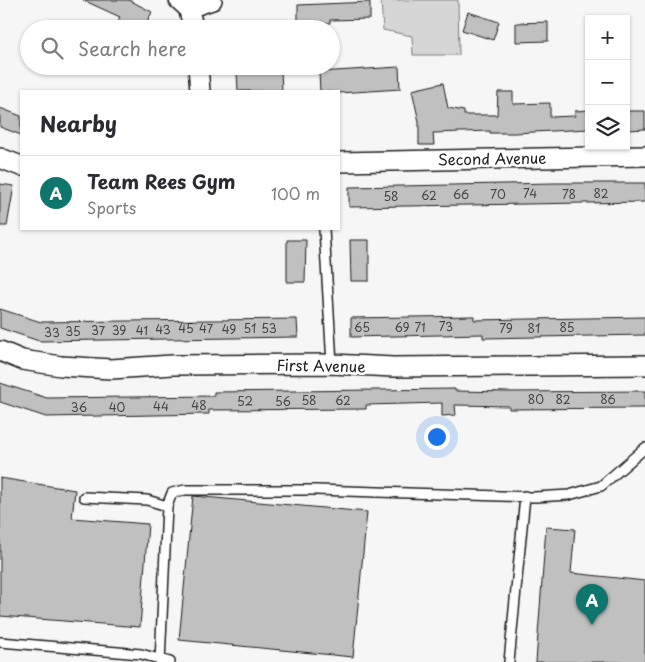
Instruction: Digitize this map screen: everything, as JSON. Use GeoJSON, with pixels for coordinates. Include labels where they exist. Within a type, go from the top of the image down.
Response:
{"type":"FeatureCollection","features":[{"type":"Feature","properties":{"kind":"street"},"geometry":{"type":"LineString","coordinates":[[190,20],[184,4],[212,0]]}},
{"type":"Feature","properties":{"kind":"street"},"geometry":{"type":"LineString","coordinates":[[199,75],[200,90]]}},
{"type":"Feature","properties":{"kind":"street","name":"Second Avenue"},"geometry":{"type":"LineString","coordinates":[[340,162],[645,156]]}},
{"type":"Feature","properties":{"kind":"street"},"geometry":{"type":"LineString","coordinates":[[0,158],[20,166]]}},
{"type":"Feature","properties":{"kind":"street","name":"First Avenue"},"geometry":{"type":"LineString","coordinates":[[0,352],[22,360],[61,366],[111,368],[172,365],[332,364],[393,367],[645,364]]}},
{"type":"Feature","properties":{"kind":"lane"},"geometry":{"type":"LineString","coordinates":[[324,230],[332,364]]}},
{"type":"Feature","properties":{"kind":"lane"},"geometry":{"type":"LineString","coordinates":[[0,642],[141,654],[164,661],[167,506],[172,493],[184,490],[316,490],[525,496],[569,495],[600,486],[645,448]]}},
{"type":"Feature","properties":{"kind":"lane"},"geometry":{"type":"LineString","coordinates":[[508,662],[525,496]]}},
{"type":"Feature","properties":{"kind":"lane"},"geometry":{"type":"LineString","coordinates":[[84,497],[147,500],[167,506]]}},
{"type":"Feature","properties":{"kind":"shaded area"},"geometry":{"type":"Polygon","coordinates":[[[381,0],[458,0],[459,55],[413,55],[412,36],[383,30],[381,0]]]}},
{"type":"Feature","properties":{"kind":"building"},"geometry":{"type":"Polygon","coordinates":[[[83,0],[129,0],[152,12],[148,20],[118,20],[120,17],[83,0]]]}},
{"type":"Feature","properties":{"kind":"building"},"geometry":{"type":"Polygon","coordinates":[[[370,2],[370,19],[298,20],[298,5],[370,2]]]}},
{"type":"Feature","properties":{"kind":"building"},"geometry":{"type":"Polygon","coordinates":[[[468,12],[499,22],[493,40],[462,30],[468,12]]]}},
{"type":"Feature","properties":{"kind":"building"},"geometry":{"type":"Polygon","coordinates":[[[548,22],[548,41],[516,42],[516,23],[548,22]]]}},
{"type":"Feature","properties":{"kind":"building"},"geometry":{"type":"Polygon","coordinates":[[[399,67],[400,89],[340,93],[340,90],[320,90],[319,75],[340,75],[340,71],[399,67]]]}},
{"type":"Feature","properties":{"kind":"building"},"geometry":{"type":"Polygon","coordinates":[[[237,75],[281,75],[282,90],[238,90],[237,75]]]}},
{"type":"Feature","properties":{"kind":"building"},"geometry":{"type":"Polygon","coordinates":[[[443,83],[448,108],[464,111],[464,115],[497,115],[498,92],[513,92],[513,104],[550,103],[550,117],[575,116],[575,111],[585,110],[585,129],[515,133],[490,133],[490,131],[433,133],[434,145],[419,145],[419,122],[412,90],[443,83]]]}},
{"type":"Feature","properties":{"kind":"building"},"geometry":{"type":"Polygon","coordinates":[[[0,108],[20,116],[20,135],[0,127],[0,108]]]}},
{"type":"Feature","properties":{"kind":"building"},"geometry":{"type":"Polygon","coordinates":[[[630,111],[645,111],[645,129],[630,130],[630,111]]]}},
{"type":"Feature","properties":{"kind":"building"},"geometry":{"type":"Polygon","coordinates":[[[645,183],[645,202],[349,207],[349,187],[645,183]]]}},
{"type":"Feature","properties":{"kind":"building"},"geometry":{"type":"Polygon","coordinates":[[[0,184],[14,186],[7,226],[0,226],[0,184]]]}},
{"type":"Feature","properties":{"kind":"building"},"geometry":{"type":"Polygon","coordinates":[[[287,240],[306,240],[305,282],[287,282],[287,240]]]}},
{"type":"Feature","properties":{"kind":"building"},"geometry":{"type":"Polygon","coordinates":[[[350,240],[369,240],[369,281],[351,281],[350,240]]]}},
{"type":"Feature","properties":{"kind":"building"},"geometry":{"type":"Polygon","coordinates":[[[0,309],[41,322],[297,319],[298,337],[39,341],[0,328],[0,309]]]}},
{"type":"Feature","properties":{"kind":"building"},"geometry":{"type":"Polygon","coordinates":[[[474,316],[474,320],[645,317],[645,335],[483,338],[483,334],[351,337],[351,318],[474,316]]]}},
{"type":"Feature","properties":{"kind":"building"},"geometry":{"type":"Polygon","coordinates":[[[0,383],[47,398],[214,396],[214,392],[455,389],[455,391],[509,392],[645,391],[645,408],[509,409],[509,406],[455,405],[456,415],[442,416],[442,403],[366,405],[366,409],[209,410],[209,414],[46,417],[0,402],[0,383]]]}},
{"type":"Feature","properties":{"kind":"building"},"geometry":{"type":"Polygon","coordinates":[[[0,478],[75,490],[72,518],[148,524],[140,627],[0,616],[0,478]]]}},
{"type":"Feature","properties":{"kind":"building"},"geometry":{"type":"Polygon","coordinates":[[[193,496],[367,512],[353,657],[179,640],[193,496]]]}},
{"type":"Feature","properties":{"kind":"building"},"geometry":{"type":"Polygon","coordinates":[[[546,527],[575,529],[571,573],[645,581],[645,662],[536,662],[546,527]]]}},
{"type":"Feature","properties":{"kind":"place","name":"Team Rees Gym"},"geometry":{"type":"Point","coordinates":[592,625]}}]}
